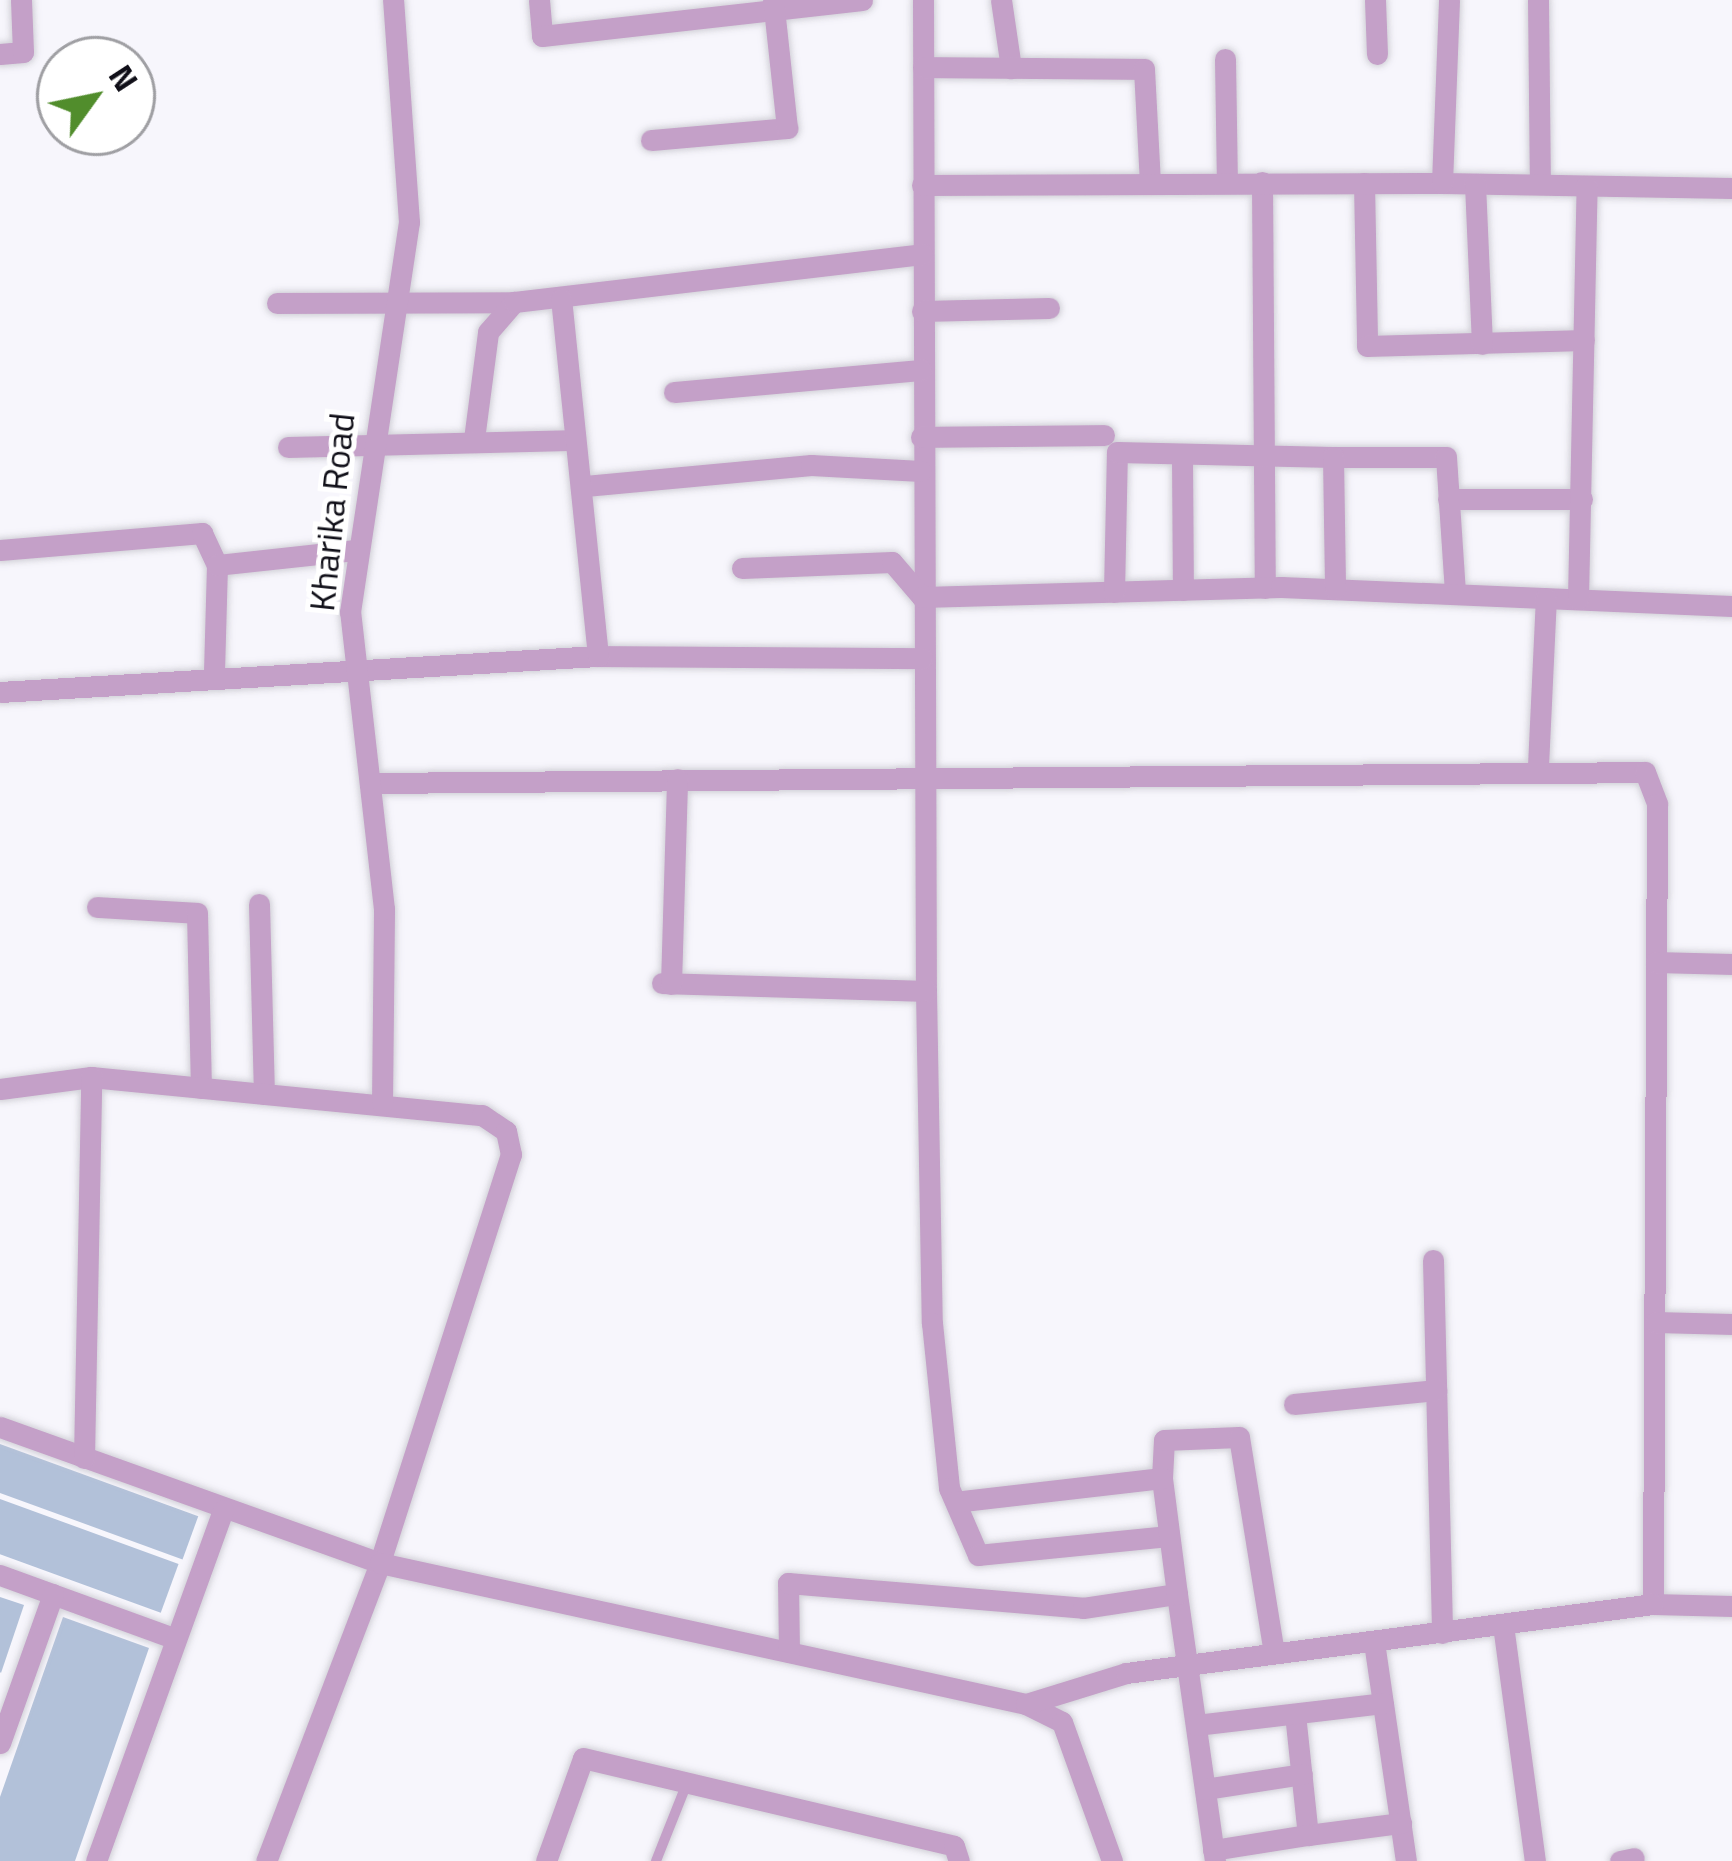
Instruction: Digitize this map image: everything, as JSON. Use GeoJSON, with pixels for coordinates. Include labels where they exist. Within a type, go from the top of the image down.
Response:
{"type":"FeatureCollection","features":[{"type":"Feature","properties":{"kind":"street"},"geometry":{"type":"LineString","coordinates":[[0,54],[23,52],[21,0]]}},
{"type":"Feature","properties":{"kind":"street","name":"Kharika Road"},"geometry":{"type":"LineString","coordinates":[[382,1104],[384,909],[357,676],[356,550],[368,443],[409,222],[393,0]]}},
{"type":"Feature","properties":{"kind":"street"},"geometry":{"type":"LineString","coordinates":[[539,0],[542,36],[862,0]]}},
{"type":"Feature","properties":{"kind":"street"},"geometry":{"type":"LineString","coordinates":[[923,0],[922,658],[932,1324],[956,1502],[978,1556],[1168,1536]]}},
{"type":"Feature","properties":{"kind":"street"},"geometry":{"type":"LineString","coordinates":[[1001,0],[1011,68]]}},
{"type":"Feature","properties":{"kind":"street"},"geometry":{"type":"LineString","coordinates":[[1375,0],[1377,54]]}},
{"type":"Feature","properties":{"kind":"street"},"geometry":{"type":"LineString","coordinates":[[1442,184],[1449,0]]}},
{"type":"Feature","properties":{"kind":"street"},"geometry":{"type":"LineString","coordinates":[[1538,0],[1540,184]]}},
{"type":"Feature","properties":{"kind":"street"},"geometry":{"type":"LineString","coordinates":[[651,140],[787,128],[774,8]]}},
{"type":"Feature","properties":{"kind":"street"},"geometry":{"type":"LineString","coordinates":[[1225,59],[1227,182]]}},
{"type":"Feature","properties":{"kind":"street"},"geometry":{"type":"LineString","coordinates":[[923,67],[1144,69],[1150,183]]}},
{"type":"Feature","properties":{"kind":"street"},"geometry":{"type":"LineString","coordinates":[[922,185],[1262,182],[1732,188]]}},
{"type":"Feature","properties":{"kind":"street"},"geometry":{"type":"LineString","coordinates":[[1262,182],[1264,588]]}},
{"type":"Feature","properties":{"kind":"street"},"geometry":{"type":"LineString","coordinates":[[1364,183],[1367,346],[1584,340]]}},
{"type":"Feature","properties":{"kind":"street"},"geometry":{"type":"LineString","coordinates":[[1475,184],[1482,344]]}},
{"type":"Feature","properties":{"kind":"street"},"geometry":{"type":"LineString","coordinates":[[1578,599],[1587,186]]}},
{"type":"Feature","properties":{"kind":"street"},"geometry":{"type":"LineString","coordinates":[[277,303],[561,299],[664,276],[922,254]]}},
{"type":"Feature","properties":{"kind":"street"},"geometry":{"type":"LineString","coordinates":[[561,299],[569,440],[584,486],[598,656]]}},
{"type":"Feature","properties":{"kind":"street"},"geometry":{"type":"LineString","coordinates":[[474,439],[488,332],[514,302]]}},
{"type":"Feature","properties":{"kind":"street"},"geometry":{"type":"LineString","coordinates":[[922,311],[1049,308]]}},
{"type":"Feature","properties":{"kind":"street"},"geometry":{"type":"LineString","coordinates":[[674,392],[921,370]]}},
{"type":"Feature","properties":{"kind":"street"},"geometry":{"type":"LineString","coordinates":[[921,437],[1104,435]]}},
{"type":"Feature","properties":{"kind":"street"},"geometry":{"type":"LineString","coordinates":[[288,447],[569,440]]}},
{"type":"Feature","properties":{"kind":"street"},"geometry":{"type":"LineString","coordinates":[[1114,592],[1117,452],[1261,460],[1446,457],[1455,594]]}},
{"type":"Feature","properties":{"kind":"street"},"geometry":{"type":"LineString","coordinates":[[1183,456],[1183,590]]}},
{"type":"Feature","properties":{"kind":"street"},"geometry":{"type":"LineString","coordinates":[[1333,457],[1335,589]]}},
{"type":"Feature","properties":{"kind":"street"},"geometry":{"type":"LineString","coordinates":[[584,486],[811,465],[921,471]]}},
{"type":"Feature","properties":{"kind":"street"},"geometry":{"type":"LineString","coordinates":[[1448,499],[1582,499]]}},
{"type":"Feature","properties":{"kind":"street"},"geometry":{"type":"LineString","coordinates":[[0,550],[202,532],[217,565],[214,672]]}},
{"type":"Feature","properties":{"kind":"street"},"geometry":{"type":"LineString","coordinates":[[217,565],[356,550]]}},
{"type":"Feature","properties":{"kind":"street"},"geometry":{"type":"LineString","coordinates":[[742,568],[892,562],[922,597]]}},
{"type":"Feature","properties":{"kind":"street"},"geometry":{"type":"LineString","coordinates":[[922,597],[1264,588],[1732,606]]}},
{"type":"Feature","properties":{"kind":"street"},"geometry":{"type":"LineString","coordinates":[[1538,766],[1546,598]]}},
{"type":"Feature","properties":{"kind":"street"},"geometry":{"type":"LineString","coordinates":[[0,692],[214,672],[357,676],[598,656],[922,658]]}},
{"type":"Feature","properties":{"kind":"street"},"geometry":{"type":"LineString","coordinates":[[370,783],[1538,766],[1652,777],[1656,962],[1653,1604]]}},
{"type":"Feature","properties":{"kind":"street"},"geometry":{"type":"LineString","coordinates":[[677,778],[667,984],[926,991]]}},
{"type":"Feature","properties":{"kind":"street"},"geometry":{"type":"LineString","coordinates":[[259,904],[264,1094]]}},
{"type":"Feature","properties":{"kind":"street"},"geometry":{"type":"LineString","coordinates":[[97,907],[197,913],[200,1088]]}},
{"type":"Feature","properties":{"kind":"street"},"geometry":{"type":"LineString","coordinates":[[1656,962],[1732,964]]}},
{"type":"Feature","properties":{"kind":"street"},"geometry":{"type":"LineString","coordinates":[[84,1458],[92,1078]]}},
{"type":"Feature","properties":{"kind":"street"},"geometry":{"type":"LineString","coordinates":[[0,1089],[92,1078],[482,1115],[506,1131],[511,1154],[380,1563],[266,1861]]}},
{"type":"Feature","properties":{"kind":"street"},"geometry":{"type":"LineString","coordinates":[[1432,1260],[1442,1633]]}},
{"type":"Feature","properties":{"kind":"street"},"geometry":{"type":"LineString","coordinates":[[1656,1322],[1732,1324]]}},
{"type":"Feature","properties":{"kind":"street"},"geometry":{"type":"LineString","coordinates":[[1294,1404],[1436,1390]]}},
{"type":"Feature","properties":{"kind":"street"},"geometry":{"type":"LineString","coordinates":[[0,1427],[380,1563],[1026,1703],[1062,1722],[1112,1861]]}},
{"type":"Feature","properties":{"kind":"street"},"geometry":{"type":"LineString","coordinates":[[1274,1652],[1239,1436],[1164,1440],[1168,1536],[1214,1856],[1308,1835],[1400,1823]]}},
{"type":"Feature","properties":{"kind":"street"},"geometry":{"type":"LineString","coordinates":[[956,1502],[1162,1478]]}},
{"type":"Feature","properties":{"kind":"street"},"geometry":{"type":"LineString","coordinates":[[96,1861],[223,1510]]}},
{"type":"Feature","properties":{"kind":"street"},"geometry":{"type":"LineString","coordinates":[[0,1575],[176,1640]]}},
{"type":"Feature","properties":{"kind":"street"},"geometry":{"type":"LineString","coordinates":[[789,1652],[788,1583],[1083,1608],[1177,1594]]}},
{"type":"Feature","properties":{"kind":"street"},"geometry":{"type":"LineString","coordinates":[[0,1743],[53,1594]]}},
{"type":"Feature","properties":{"kind":"street"},"geometry":{"type":"LineString","coordinates":[[1026,1703],[1185,1664],[1653,1604],[1732,1606]]}},
{"type":"Feature","properties":{"kind":"street"},"geometry":{"type":"LineString","coordinates":[[1503,1625],[1535,1861]]}},
{"type":"Feature","properties":{"kind":"street"},"geometry":{"type":"LineString","coordinates":[[1374,1642],[1406,1861]]}},
{"type":"Feature","properties":{"kind":"street"},"geometry":{"type":"LineString","coordinates":[[1196,1725],[1383,1703]]}},
{"type":"Feature","properties":{"kind":"street"},"geometry":{"type":"LineString","coordinates":[[1295,1714],[1308,1835]]}},
{"type":"Feature","properties":{"kind":"street"},"geometry":{"type":"LineString","coordinates":[[547,1861],[584,1758],[954,1846],[959,1861]]}},
{"type":"Feature","properties":{"kind":"street"},"geometry":{"type":"LineString","coordinates":[[1205,1789],[1302,1774]]}},
{"type":"Feature","properties":{"kind":"lane"},"geometry":{"type":"LineString","coordinates":[[656,1861],[687,1783]]}},
{"type":"Feature","properties":{"kind":"building"},"geometry":{"type":"Polygon","coordinates":[[[0,1444],[198,1516],[183,1559],[0,1493],[0,1444]]]}},
{"type":"Feature","properties":{"kind":"building"},"geometry":{"type":"Polygon","coordinates":[[[0,1499],[179,1564],[161,1613],[0,1554],[0,1499]]]}},
{"type":"Feature","properties":{"kind":"building"},"geometry":{"type":"Polygon","coordinates":[[[0,1597],[24,1605],[1,1673],[0,1672],[0,1597]]]}},
{"type":"Feature","properties":{"kind":"building"},"geometry":{"type":"Polygon","coordinates":[[[63,1617],[149,1648],[75,1861],[0,1861],[0,1797],[63,1617]]]}}]}
